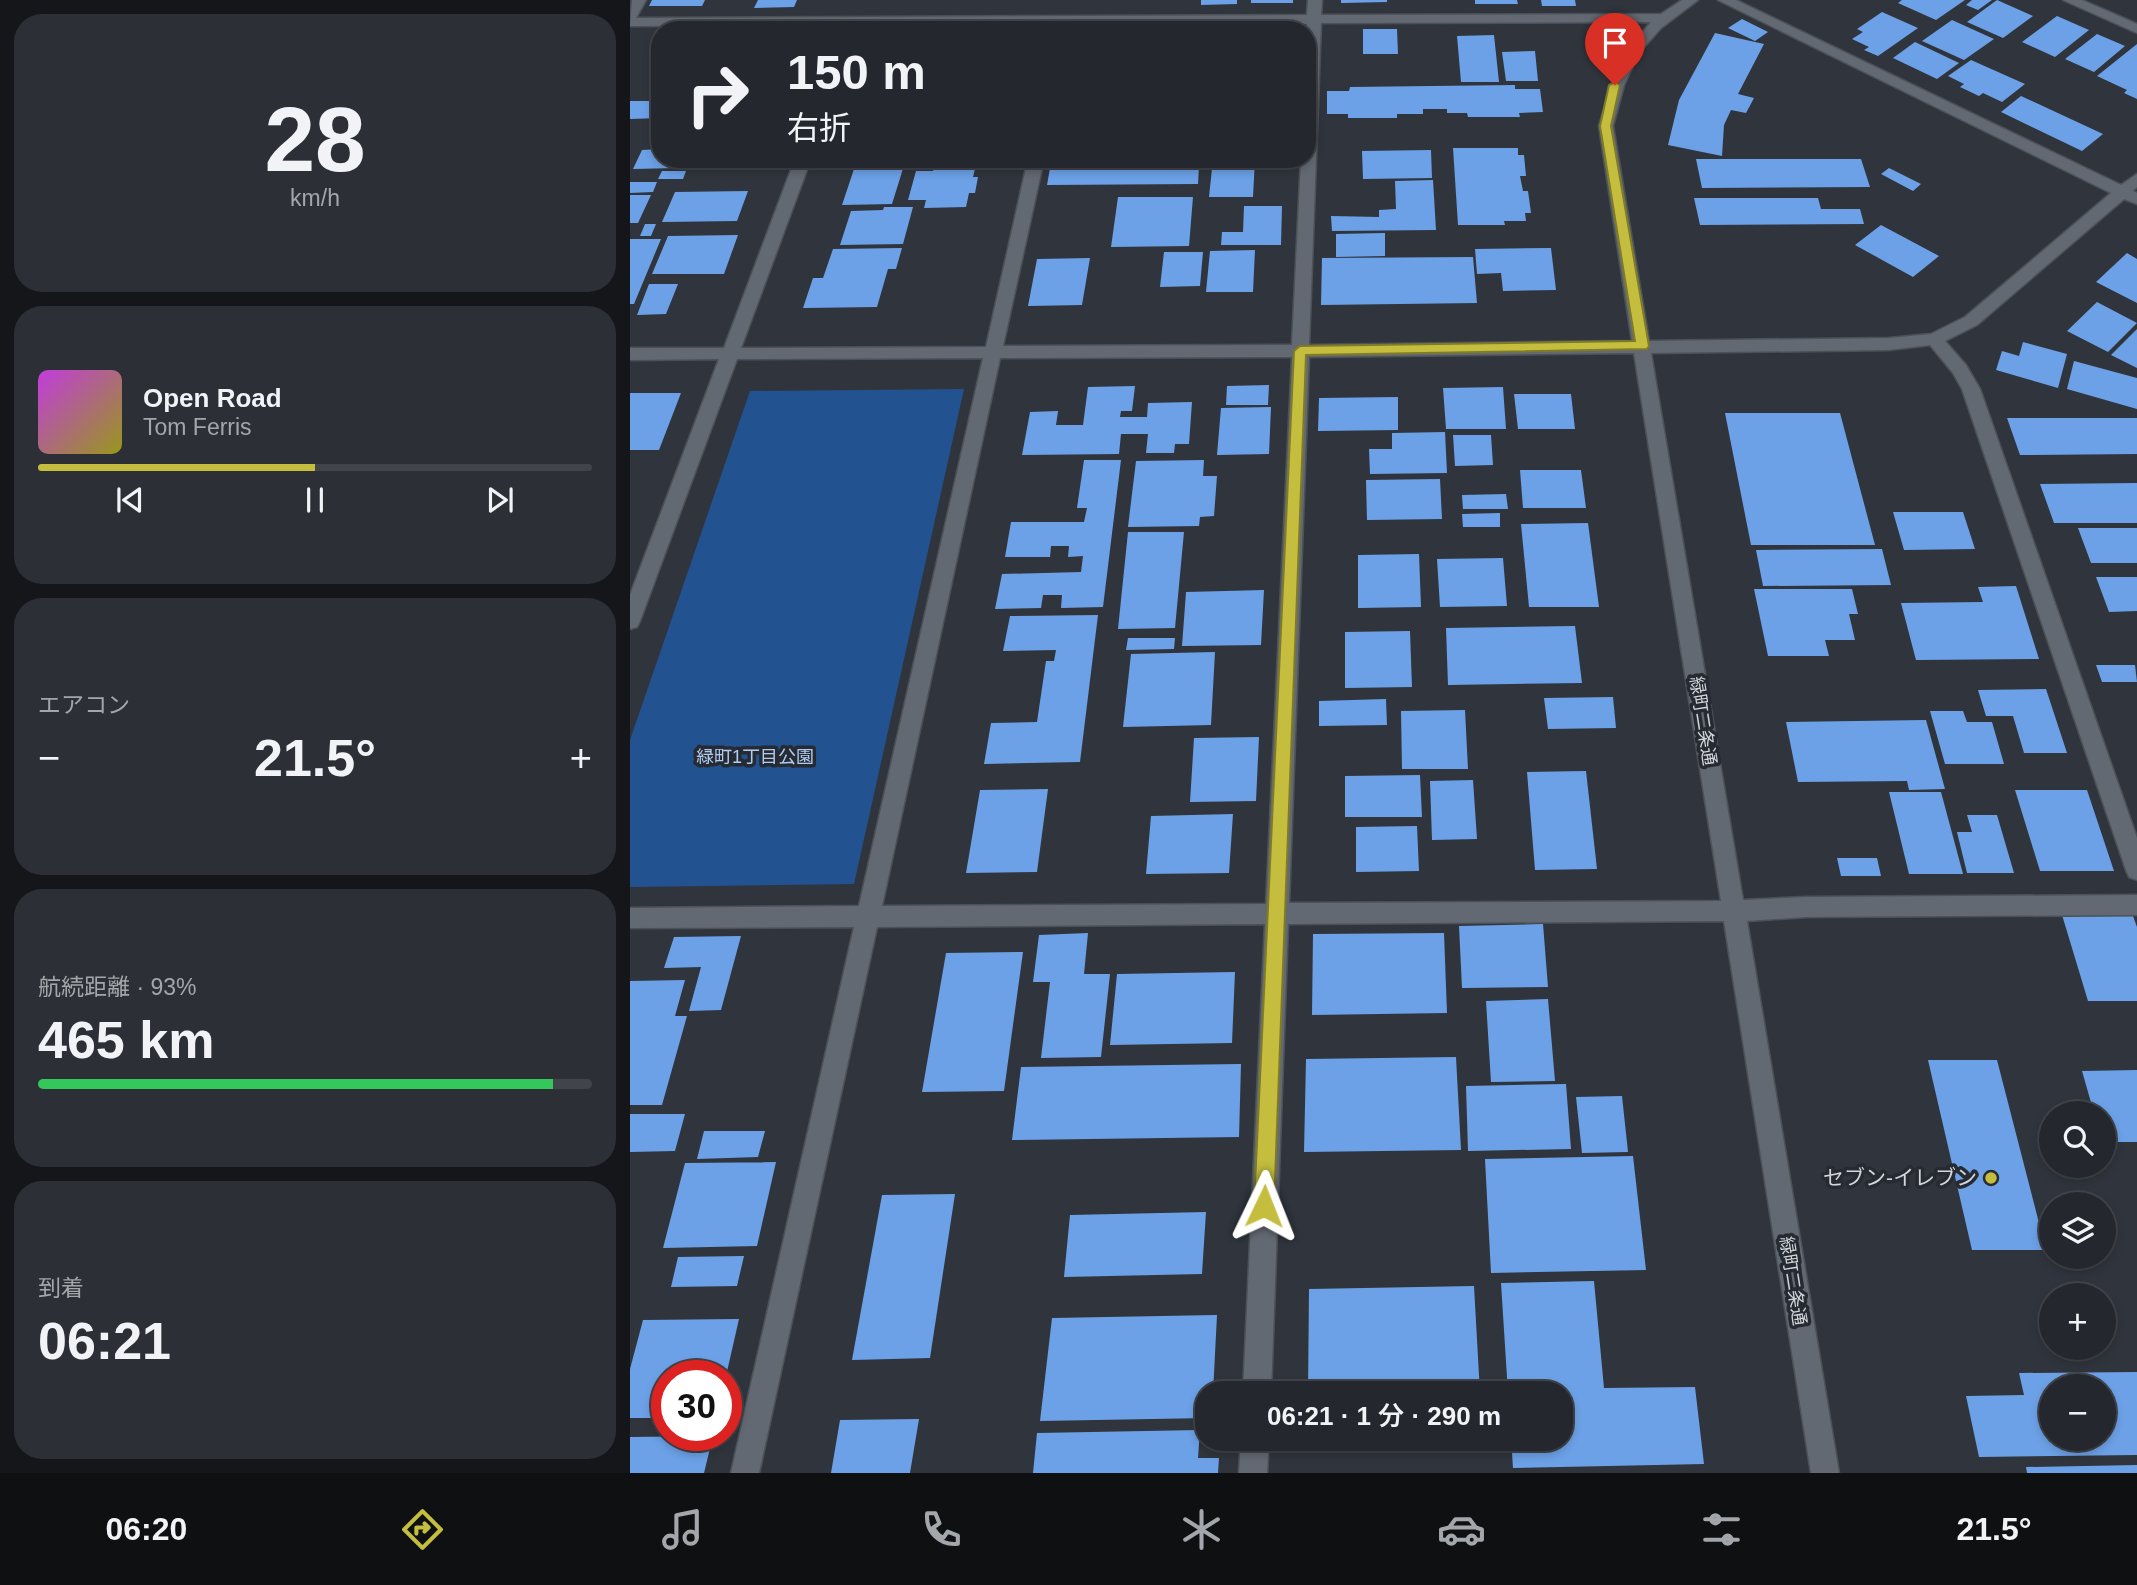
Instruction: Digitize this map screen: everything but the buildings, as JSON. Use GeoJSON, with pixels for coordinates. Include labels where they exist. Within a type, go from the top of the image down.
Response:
{"type":"FeatureCollection","features":[{"type":"Feature","properties":{"kind":"street"},"geometry":{"type":"LineString","coordinates":[[639,0],[630,19],[1067,20],[1315,10],[1661,18]]}},
{"type":"Feature","properties":{"kind":"street","name":"緑町二条通"},"geometry":{"type":"LineString","coordinates":[[1691,0],[1661,18],[1635,48],[1615,85],[1606,126],[1825,1473]]}},
{"type":"Feature","properties":{"kind":"street"},"geometry":{"type":"LineString","coordinates":[[1725,0],[2129,195]]}},
{"type":"Feature","properties":{"kind":"street"},"geometry":{"type":"LineString","coordinates":[[2070,0],[2137,29]]}},
{"type":"Feature","properties":{"kind":"street"},"geometry":{"type":"LineString","coordinates":[[630,621],[800,168]]}},
{"type":"Feature","properties":{"kind":"street"},"geometry":{"type":"LineString","coordinates":[[746,1473],[1034,168]]}},
{"type":"Feature","properties":{"kind":"street"},"geometry":{"type":"LineString","coordinates":[[1257,1381],[1308,168]]}},
{"type":"Feature","properties":{"kind":"street"},"geometry":{"type":"LineString","coordinates":[[630,354],[1300,351],[1889,344],[1934,339],[1971,321],[2129,195],[2137,178]]}},
{"type":"Feature","properties":{"kind":"street"},"geometry":{"type":"LineString","coordinates":[[1934,339],[1960,369],[1971,389],[2137,870]]}},
{"type":"Feature","properties":{"kind":"street"},"geometry":{"type":"LineString","coordinates":[[630,918],[1733,911],[1806,907],[2137,905]]}},
{"type":"Feature","properties":{"kind":"street"},"geometry":{"type":"LineString","coordinates":[[1253,1473],[1254,1451]]}},
{"type":"Feature","properties":{"kind":"green space","name":"緑町1丁目公園"},"geometry":{"type":"Polygon","coordinates":[[[964,389],[854,884],[630,887],[630,740],[750,391],[964,389]]]}},
{"type":"Feature","properties":{"kind":"place","name":"セブン-イレブン"},"geometry":{"type":"Point","coordinates":[1991,1178]}},
{"type":"Feature","properties":{"kind":"route"},"geometry":{"type":"LineString","coordinates":[[1264,1206],[1300,351],[1643,346],[1606,126],[1615,85]]}}]}
